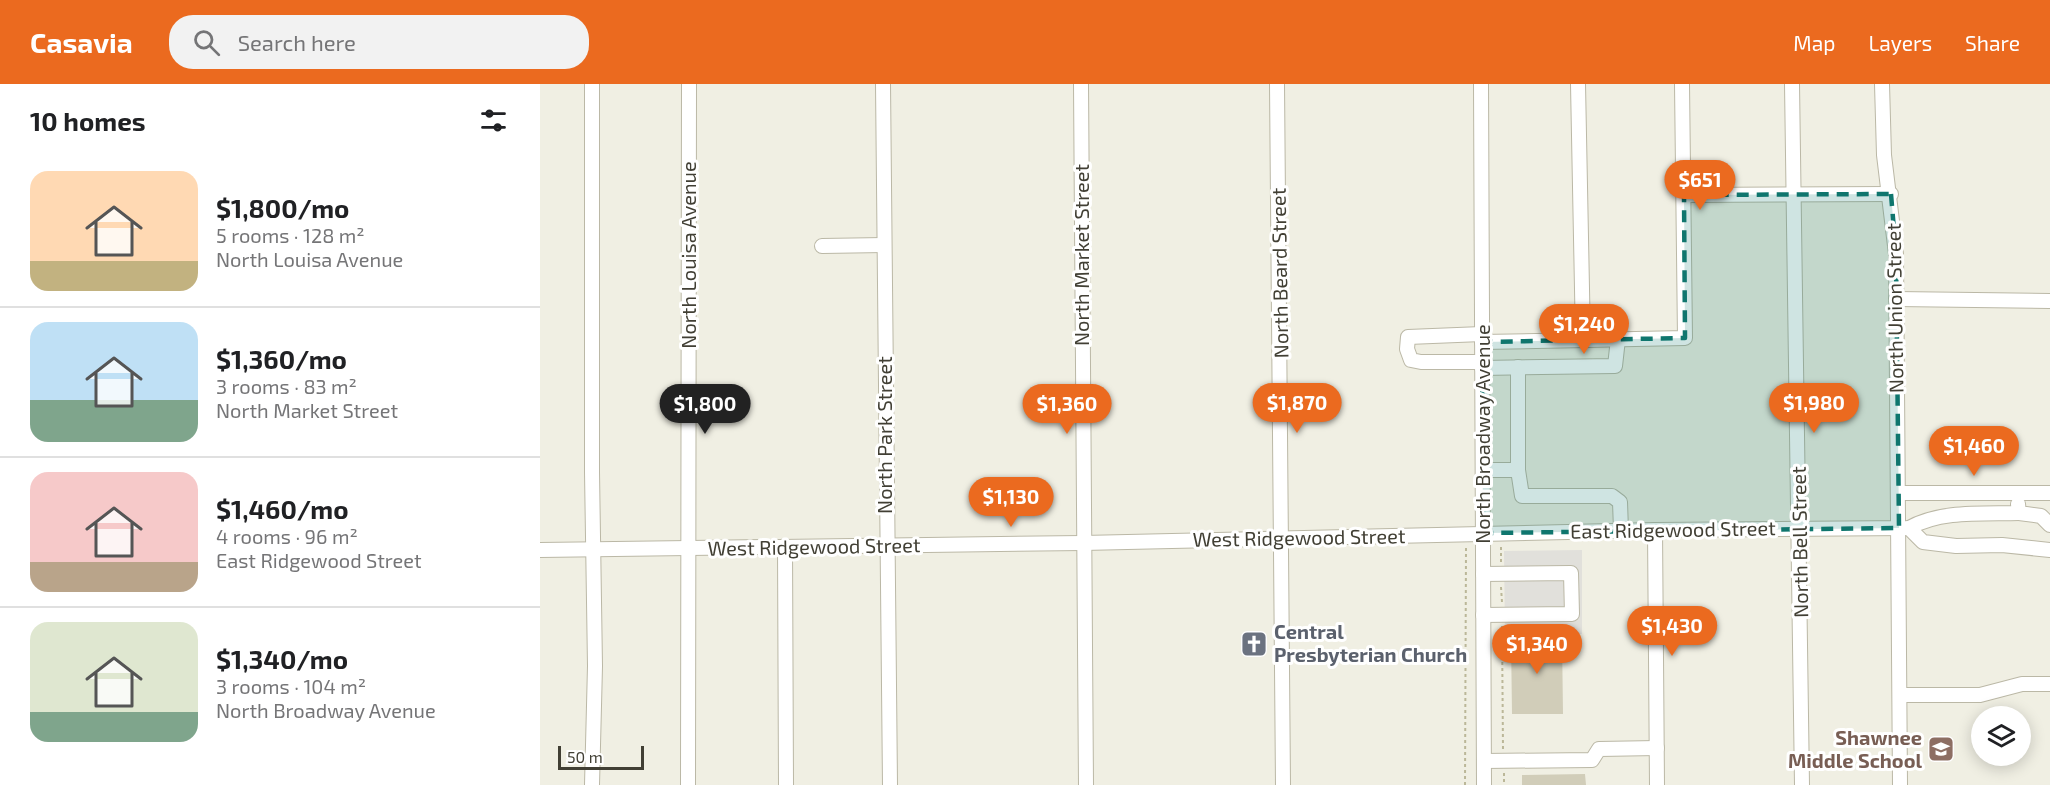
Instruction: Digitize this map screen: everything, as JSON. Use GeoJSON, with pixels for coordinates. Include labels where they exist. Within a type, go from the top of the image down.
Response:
{"type":"FeatureCollection","features":[{"type":"Feature","properties":{"kind":"street"},"geometry":{"type":"LineString","coordinates":[[592,84],[595,666],[592,785]]}},
{"type":"Feature","properties":{"kind":"street","name":"North Louisa Avenue"},"geometry":{"type":"LineString","coordinates":[[688,84],[690,548],[688,785]]}},
{"type":"Feature","properties":{"kind":"street","name":"North Park Street"},"geometry":{"type":"LineString","coordinates":[[883,84],[890,785]]}},
{"type":"Feature","properties":{"kind":"street","name":"North Market Street"},"geometry":{"type":"LineString","coordinates":[[1081,84],[1086,785]]}},
{"type":"Feature","properties":{"kind":"street","name":"North Beard Street"},"geometry":{"type":"LineString","coordinates":[[1278,84],[1283,785]]}},
{"type":"Feature","properties":{"kind":"street","name":"North Broadway Avenue"},"geometry":{"type":"LineString","coordinates":[[1481,84],[1484,785]]}},
{"type":"Feature","properties":{"kind":"street"},"geometry":{"type":"LineString","coordinates":[[1578,84],[1583,340]]}},
{"type":"Feature","properties":{"kind":"street"},"geometry":{"type":"LineString","coordinates":[[1618,339],[1615,366],[1518,367],[1421,362],[1411,360],[1407,349],[1408,336],[1583,340],[1618,339],[1685,338],[1682,84]]}},
{"type":"Feature","properties":{"kind":"street","name":"North Bell Street"},"geometry":{"type":"LineString","coordinates":[[1792,84],[1802,785]]}},
{"type":"Feature","properties":{"kind":"street","name":"North Union Street"},"geometry":{"type":"LineString","coordinates":[[1882,84],[1884,155],[1891,194],[1896,254],[1898,493],[1904,528],[1900,785]]}},
{"type":"Feature","properties":{"kind":"street"},"geometry":{"type":"LineString","coordinates":[[1684,195],[1891,194]]}},
{"type":"Feature","properties":{"kind":"street"},"geometry":{"type":"LineString","coordinates":[[822,246],[884,245]]}},
{"type":"Feature","properties":{"kind":"street"},"geometry":{"type":"LineString","coordinates":[[1896,299],[2050,301]]}},
{"type":"Feature","properties":{"kind":"street"},"geometry":{"type":"LineString","coordinates":[[1518,367],[1518,470],[1522,496],[1612,496],[1620,502],[1621,530]]}},
{"type":"Feature","properties":{"kind":"street"},"geometry":{"type":"LineString","coordinates":[[1483,470],[1518,470]]}},
{"type":"Feature","properties":{"kind":"street"},"geometry":{"type":"LineString","coordinates":[[1898,493],[2050,494]]}},
{"type":"Feature","properties":{"kind":"street"},"geometry":{"type":"LineString","coordinates":[[2018,493],[2019,513]]}},
{"type":"Feature","properties":{"kind":"street"},"geometry":{"type":"LineString","coordinates":[[1904,528],[1925,519],[1939,517],[2019,513],[2041,516],[2050,525]]}},
{"type":"Feature","properties":{"kind":"street"},"geometry":{"type":"LineString","coordinates":[[1904,528],[1923,542],[2050,550]]}},
{"type":"Feature","properties":{"kind":"street","name":"East Ridgewood Street"},"geometry":{"type":"LineString","coordinates":[[1483,533],[1904,528]]}},
{"type":"Feature","properties":{"kind":"street"},"geometry":{"type":"LineString","coordinates":[[1656,530],[1657,785]]}},
{"type":"Feature","properties":{"kind":"street","name":"West Ridgewood Street"},"geometry":{"type":"LineString","coordinates":[[540,550],[1083,543],[1483,533]]}},
{"type":"Feature","properties":{"kind":"street"},"geometry":{"type":"LineString","coordinates":[[785,546],[786,785]]}},
{"type":"Feature","properties":{"kind":"street"},"geometry":{"type":"LineString","coordinates":[[1483,574],[1571,573],[1572,614],[1484,615]]}},
{"type":"Feature","properties":{"kind":"street"},"geometry":{"type":"LineString","coordinates":[[1900,695],[1980,695],[2022,684],[2050,684]]}},
{"type":"Feature","properties":{"kind":"street"},"geometry":{"type":"LineString","coordinates":[[1484,761],[1592,760],[1599,749],[1657,748]]}},
{"type":"Feature","properties":{"kind":"path"},"geometry":{"type":"LineString","coordinates":[[1501,547],[1504,785]]}},
{"type":"Feature","properties":{"kind":"path"},"geometry":{"type":"LineString","coordinates":[[1465,785],[1466,548]]}},
{"type":"Feature","properties":{"kind":"highlighted area"},"geometry":{"type":"Polygon","coordinates":[[[1891,194],[1896,254],[1899,528],[1483,533],[1482,342],[1685,338],[1684,195],[1891,194]]]}},
{"type":"Feature","properties":{"kind":"shaded area"},"geometry":{"type":"Polygon","coordinates":[[[1582,550],[1582,634],[1505,635],[1504,551],[1582,550]]]}},
{"type":"Feature","properties":{"kind":"building"},"geometry":{"type":"Polygon","coordinates":[[[1528,635],[1562,637],[1563,714],[1512,714],[1511,639],[1528,639],[1528,635]]]}},
{"type":"Feature","properties":{"kind":"building"},"geometry":{"type":"Polygon","coordinates":[[[1585,774],[1586,785],[1522,785],[1522,775],[1585,774]]]}},
{"type":"Feature","properties":{"kind":"place","name":"Central Presbyterian Church"},"geometry":{"type":"Point","coordinates":[1254,644]}},
{"type":"Feature","properties":{"kind":"place","name":"Shawnee Middle School"},"geometry":{"type":"Point","coordinates":[1941,749]}}]}
